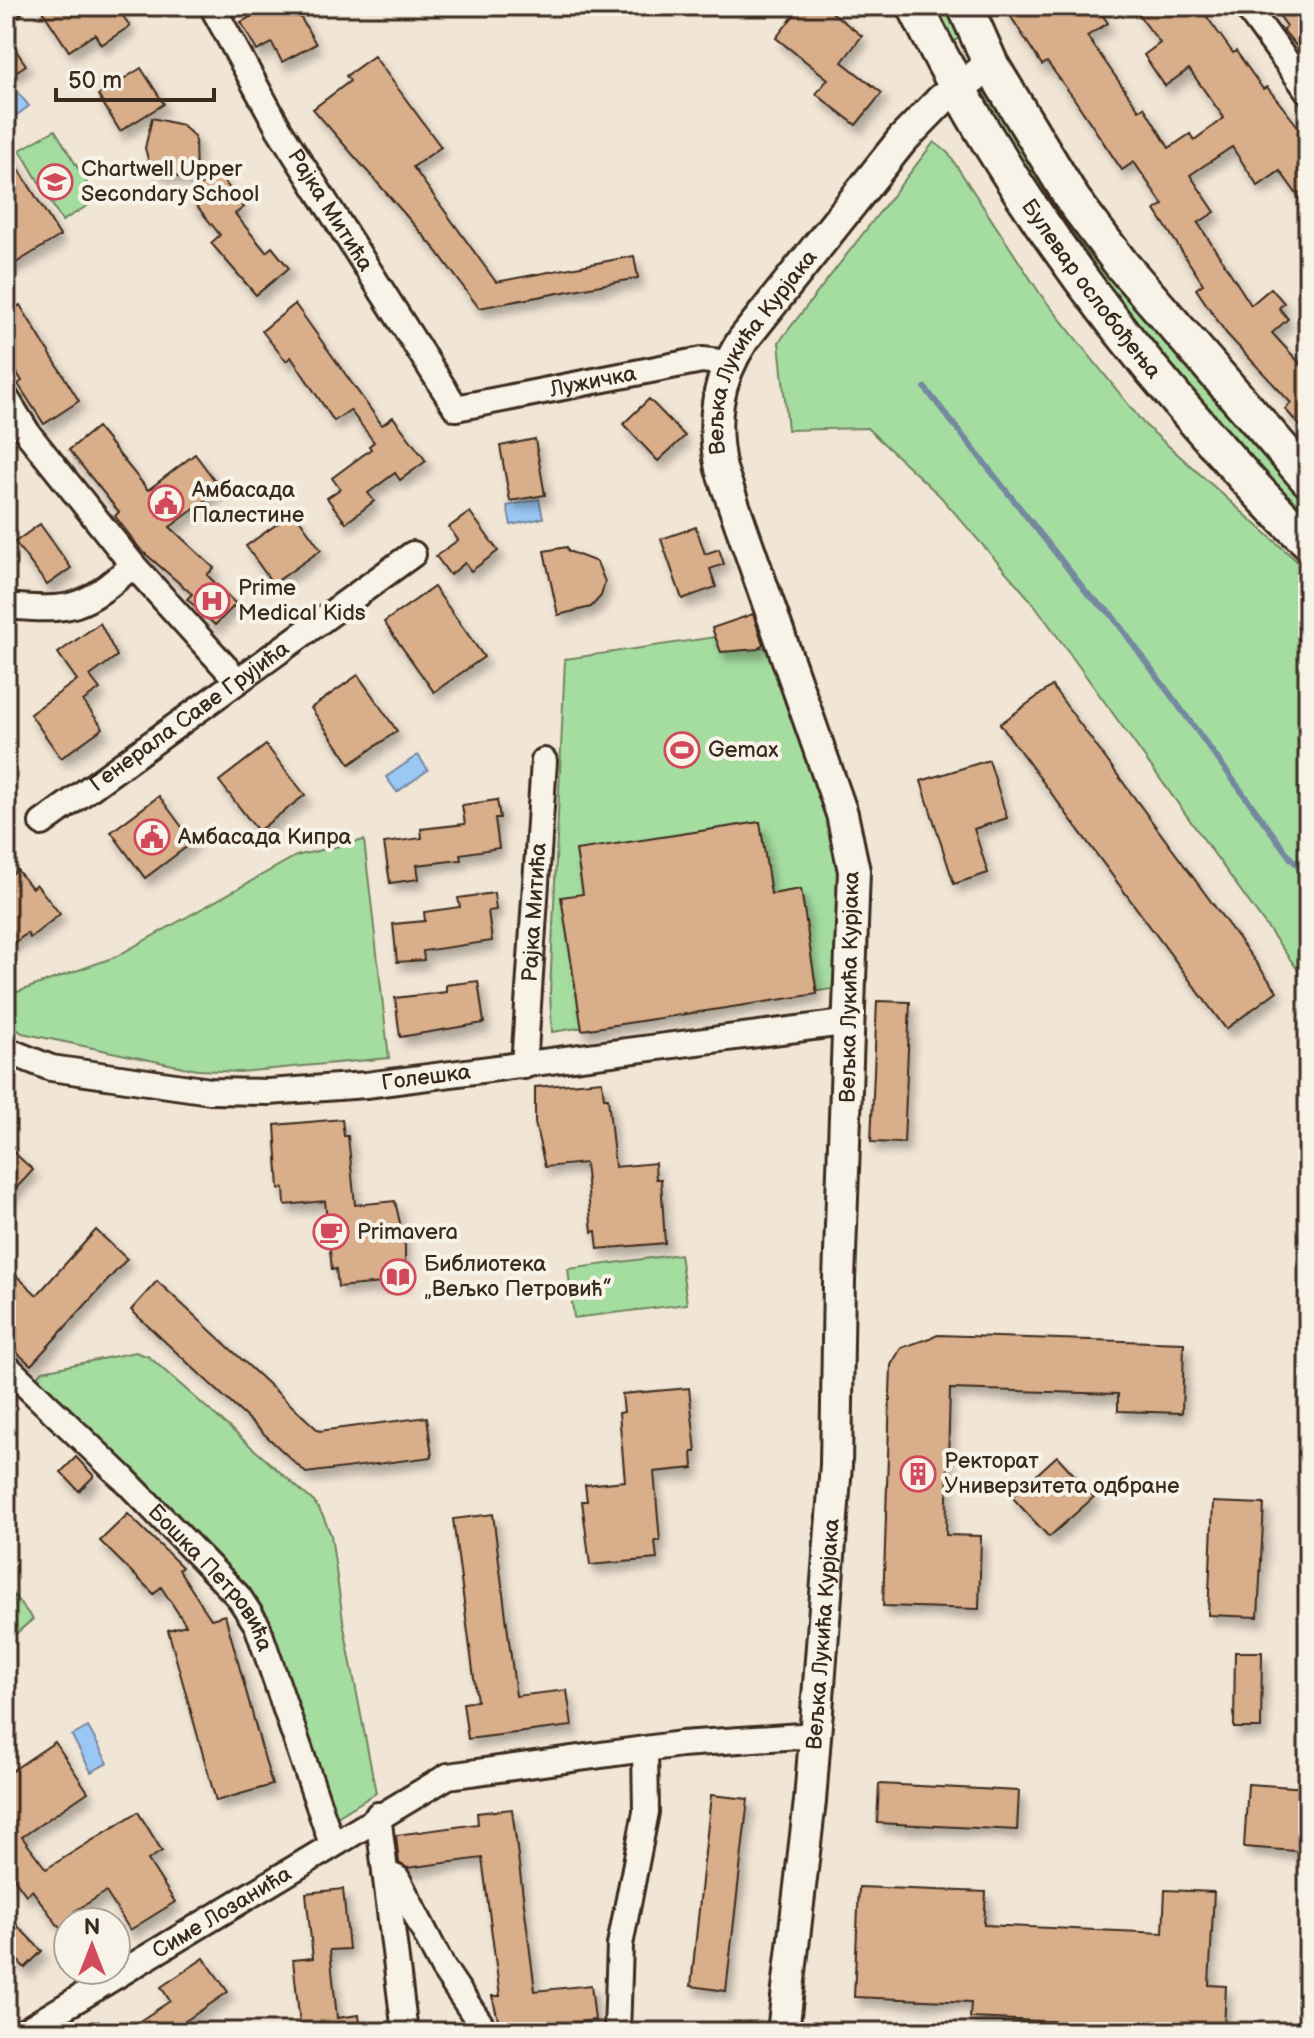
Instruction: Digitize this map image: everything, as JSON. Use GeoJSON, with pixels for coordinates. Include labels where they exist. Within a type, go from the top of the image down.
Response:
{"type":"FeatureCollection","features":[{"type":"Feature","properties":{"kind":"main road","name":"Булевар ослобођења"},"geometry":{"type":"LineString","coordinates":[[915,6],[957,88],[1072,270],[1222,452],[1308,541]]}},
{"type":"Feature","properties":{"kind":"main road","name":"Булевар ослобођења"},"geometry":{"type":"LineString","coordinates":[[965,6],[991,65],[1089,222],[1122,265],[1308,479]]}},
{"type":"Feature","properties":{"kind":"street","name":"Рајка Митића"},"geometry":{"type":"LineString","coordinates":[[212,6],[279,129],[456,408]]}},
{"type":"Feature","properties":{"kind":"street"},"geometry":{"type":"LineString","coordinates":[[1246,6],[1308,91]]}},
{"type":"Feature","properties":{"kind":"street","name":"Вељка Лукића Курјака"},"geometry":{"type":"LineString","coordinates":[[783,2032],[815,1735],[836,1465],[839,1280],[854,881],[851,847],[721,469],[715,427],[718,393],[728,363],[902,140],[957,88],[991,65]]}},
{"type":"Feature","properties":{"kind":"street","name":"Лужичка"},"geometry":{"type":"LineString","coordinates":[[456,408],[702,360],[728,363]]}},
{"type":"Feature","properties":{"kind":"street"},"geometry":{"type":"LineString","coordinates":[[6,398],[29,435],[133,565],[237,680]]}},
{"type":"Feature","properties":{"kind":"street","name":"Генерала Саве Грујића"},"geometry":{"type":"LineString","coordinates":[[42,823],[413,554]]}},
{"type":"Feature","properties":{"kind":"street"},"geometry":{"type":"LineString","coordinates":[[6,606],[57,608],[79,605],[96,598],[133,565]]}},
{"type":"Feature","properties":{"kind":"street","name":"Рајка Митића"},"geometry":{"type":"LineString","coordinates":[[524,1066],[544,761]]}},
{"type":"Feature","properties":{"kind":"street","name":"Голешка"},"geometry":{"type":"LineString","coordinates":[[6,1050],[51,1068],[231,1092],[348,1087],[851,1022]]}},
{"type":"Feature","properties":{"kind":"street","name":"Бошка Петровића"},"geometry":{"type":"LineString","coordinates":[[6,1366],[124,1479],[238,1596],[257,1625],[332,1844]]}},
{"type":"Feature","properties":{"kind":"street","name":"Симе Лозанића"},"geometry":{"type":"LineString","coordinates":[[23,2032],[378,1815],[448,1776],[645,1749],[815,1735]]}},
{"type":"Feature","properties":{"kind":"street"},"geometry":{"type":"LineString","coordinates":[[617,2032],[620,1945],[646,1812],[645,1749]]}},
{"type":"Feature","properties":{"kind":"street"},"geometry":{"type":"LineString","coordinates":[[378,1815],[405,2032]]}},
{"type":"Feature","properties":{"kind":"street"},"geometry":{"type":"LineString","coordinates":[[385,1873],[397,1878],[443,1968],[486,2032]]}},
{"type":"Feature","properties":{"kind":"green space"},"geometry":{"type":"Polygon","coordinates":[[[925,6],[955,6],[961,37],[951,43],[925,6]]]}},
{"type":"Feature","properties":{"kind":"green space"},"geometry":{"type":"Polygon","coordinates":[[[985,91],[990,93],[1308,494],[1308,529],[1124,325],[978,95],[985,91]]]}},
{"type":"Feature","properties":{"kind":"green space"},"geometry":{"type":"Polygon","coordinates":[[[55,130],[97,200],[62,221],[20,150],[55,130]]]}},
{"type":"Feature","properties":{"kind":"green space"},"geometry":{"type":"Polygon","coordinates":[[[934,142],[948,153],[1041,295],[1144,424],[1308,571],[1308,984],[1034,604],[940,496],[867,428],[788,430],[779,342],[934,142]]]}},
{"type":"Feature","properties":{"kind":"green space","name":"Gemax"},"geometry":{"type":"Polygon","coordinates":[[[715,637],[721,652],[767,647],[836,842],[843,906],[832,989],[552,1032],[550,993],[565,659],[715,637]]]}},
{"type":"Feature","properties":{"kind":"green space"},"geometry":{"type":"Polygon","coordinates":[[[364,840],[389,1058],[240,1072],[197,1070],[22,1033],[6,1021],[6,996],[115,957],[296,856],[364,840]]]}},
{"type":"Feature","properties":{"kind":"green space"},"geometry":{"type":"Polygon","coordinates":[[[680,1254],[687,1304],[574,1318],[568,1269],[680,1254]]]}},
{"type":"Feature","properties":{"kind":"green space"},"geometry":{"type":"Polygon","coordinates":[[[135,1352],[149,1357],[314,1502],[331,1535],[344,1627],[376,1793],[324,1825],[257,1625],[27,1386],[43,1371],[135,1352]]]}},
{"type":"Feature","properties":{"kind":"green space"},"geometry":{"type":"Polygon","coordinates":[[[6,1586],[33,1619],[6,1642],[6,1586]]]}},
{"type":"Feature","properties":{"kind":"green space"},"geometry":{"type":"Polygon","coordinates":[[[925,2021],[967,2032],[914,2032],[925,2021]]]}},
{"type":"Feature","properties":{"kind":"water"},"geometry":{"type":"Polygon","coordinates":[[[12,85],[29,106],[17,115],[6,102],[6,87],[12,85]]]}},
{"type":"Feature","properties":{"kind":"water"},"geometry":{"type":"Polygon","coordinates":[[[539,499],[543,518],[511,525],[507,506],[539,499]]]}},
{"type":"Feature","properties":{"kind":"water"},"geometry":{"type":"Polygon","coordinates":[[[418,755],[428,770],[397,792],[386,777],[418,755]]]}},
{"type":"Feature","properties":{"kind":"water"},"geometry":{"type":"Polygon","coordinates":[[[88,1727],[108,1763],[91,1772],[72,1736],[88,1727]]]}},
{"type":"Feature","properties":{"kind":"building"},"geometry":{"type":"Polygon","coordinates":[[[39,6],[116,6],[130,26],[101,45],[95,34],[69,51],[39,6]]]}},
{"type":"Feature","properties":{"kind":"building"},"geometry":{"type":"Polygon","coordinates":[[[270,6],[294,6],[316,44],[282,62],[272,43],[257,51],[241,22],[270,6]]]}},
{"type":"Feature","properties":{"kind":"building"},"geometry":{"type":"Polygon","coordinates":[[[801,6],[824,6],[862,36],[842,62],[882,93],[856,125],[816,94],[828,79],[776,38],[801,6]]]}},
{"type":"Feature","properties":{"kind":"building"},"geometry":{"type":"Polygon","coordinates":[[[1004,6],[1096,6],[1108,23],[1087,36],[1139,110],[1144,107],[1169,148],[1190,134],[1194,140],[1224,118],[1189,69],[1165,86],[1144,55],[1160,43],[1138,14],[1149,6],[1199,6],[1233,53],[1236,51],[1263,89],[1267,87],[1296,124],[1308,142],[1308,210],[1280,171],[1258,186],[1232,147],[1190,175],[1215,212],[1198,223],[1251,305],[1271,288],[1284,303],[1279,308],[1288,319],[1272,333],[1308,372],[1308,435],[1285,409],[1291,403],[1226,333],[1196,289],[1203,284],[1155,210],[1163,205],[1134,162],[1122,170],[1047,62],[1042,65],[1004,6]]]}},
{"type":"Feature","properties":{"kind":"building"},"geometry":{"type":"Polygon","coordinates":[[[1272,6],[1308,6],[1308,60],[1283,30],[1287,26],[1272,6]]]}},
{"type":"Feature","properties":{"kind":"building"},"geometry":{"type":"Polygon","coordinates":[[[6,36],[26,65],[6,78],[6,36]]]}},
{"type":"Feature","properties":{"kind":"building"},"geometry":{"type":"Polygon","coordinates":[[[374,56],[441,147],[413,167],[496,282],[634,256],[638,278],[479,308],[436,250],[313,109],[350,81],[346,76],[374,56]]]}},
{"type":"Feature","properties":{"kind":"building"},"geometry":{"type":"Polygon","coordinates":[[[141,68],[164,104],[120,131],[98,95],[141,68]]]}},
{"type":"Feature","properties":{"kind":"building"},"geometry":{"type":"Polygon","coordinates":[[[152,118],[182,125],[195,137],[196,181],[162,173],[149,163],[145,148],[152,118]]]}},
{"type":"Feature","properties":{"kind":"building"},"geometry":{"type":"Polygon","coordinates":[[[6,148],[60,236],[6,269],[6,148]]]}},
{"type":"Feature","properties":{"kind":"building"},"geometry":{"type":"Polygon","coordinates":[[[217,172],[244,207],[235,214],[266,252],[272,247],[289,268],[256,295],[211,243],[220,235],[188,195],[217,172]]]}},
{"type":"Feature","properties":{"kind":"building"},"geometry":{"type":"Polygon","coordinates":[[[295,304],[382,425],[393,417],[426,461],[400,480],[395,473],[368,493],[374,501],[346,523],[327,498],[340,489],[332,478],[371,449],[369,446],[374,442],[350,410],[334,421],[291,357],[286,361],[262,331],[295,304]]]}},
{"type":"Feature","properties":{"kind":"building"},"geometry":{"type":"Polygon","coordinates":[[[20,305],[79,401],[44,424],[18,384],[22,381],[6,355],[6,314],[20,305]]]}},
{"type":"Feature","properties":{"kind":"building"},"geometry":{"type":"Polygon","coordinates":[[[649,399],[685,436],[658,461],[623,424],[649,399]]]}},
{"type":"Feature","properties":{"kind":"building"},"geometry":{"type":"Polygon","coordinates":[[[97,427],[148,490],[195,454],[221,489],[170,527],[214,568],[207,575],[236,604],[215,625],[187,599],[192,594],[141,550],[115,516],[119,512],[69,450],[97,427]]]}},
{"type":"Feature","properties":{"kind":"building"},"geometry":{"type":"Polygon","coordinates":[[[535,439],[545,495],[510,501],[500,446],[535,439]]]}},
{"type":"Feature","properties":{"kind":"building"},"geometry":{"type":"Polygon","coordinates":[[[294,512],[321,550],[273,584],[246,546],[294,512]]]}},
{"type":"Feature","properties":{"kind":"building"},"geometry":{"type":"Polygon","coordinates":[[[470,512],[498,551],[471,571],[465,563],[450,575],[436,556],[458,540],[449,527],[470,512]]]}},
{"type":"Feature","properties":{"kind":"building"},"geometry":{"type":"Polygon","coordinates":[[[40,524],[71,568],[47,585],[15,542],[40,524]]]}},
{"type":"Feature","properties":{"kind":"building"},"geometry":{"type":"Polygon","coordinates":[[[696,527],[705,554],[719,549],[724,564],[710,569],[716,587],[682,599],[661,539],[696,527]]]}},
{"type":"Feature","properties":{"kind":"building"},"geometry":{"type":"Polygon","coordinates":[[[567,547],[568,551],[597,562],[605,582],[601,596],[591,607],[558,615],[544,551],[567,547]]]}},
{"type":"Feature","properties":{"kind":"building"},"geometry":{"type":"Polygon","coordinates":[[[434,587],[484,657],[434,692],[384,622],[434,587]]]}},
{"type":"Feature","properties":{"kind":"building"},"geometry":{"type":"Polygon","coordinates":[[[753,614],[763,644],[758,649],[721,652],[712,628],[753,614]]]}},
{"type":"Feature","properties":{"kind":"building"},"geometry":{"type":"Polygon","coordinates":[[[100,623],[117,656],[90,676],[100,689],[83,701],[103,728],[61,758],[30,714],[77,680],[58,653],[100,623]]]}},
{"type":"Feature","properties":{"kind":"building"},"geometry":{"type":"Polygon","coordinates":[[[358,675],[397,731],[350,764],[311,708],[358,675]]]}},
{"type":"Feature","properties":{"kind":"building"},"geometry":{"type":"Polygon","coordinates":[[[1052,686],[1277,991],[1226,1029],[1000,724],[1052,686]]]}},
{"type":"Feature","properties":{"kind":"building"},"geometry":{"type":"Polygon","coordinates":[[[266,745],[305,795],[258,831],[219,781],[266,745]]]}},
{"type":"Feature","properties":{"kind":"building"},"geometry":{"type":"Polygon","coordinates":[[[989,760],[1007,818],[974,829],[988,873],[954,884],[921,781],[989,760]]]}},
{"type":"Feature","properties":{"kind":"building","name":"Амбасада Кипра"},"geometry":{"type":"Polygon","coordinates":[[[159,796],[193,842],[145,878],[111,832],[159,796]]]}},
{"type":"Feature","properties":{"kind":"building"},"geometry":{"type":"Polygon","coordinates":[[[497,800],[500,818],[495,818],[499,848],[460,854],[461,860],[417,865],[419,879],[390,883],[384,843],[422,838],[421,829],[465,824],[462,805],[497,800]]]}},
{"type":"Feature","properties":{"kind":"building"},"geometry":{"type":"Polygon","coordinates":[[[760,822],[771,894],[801,889],[817,994],[582,1030],[561,897],[583,894],[576,850],[760,822]]]}},
{"type":"Feature","properties":{"kind":"building"},"geometry":{"type":"Polygon","coordinates":[[[17,870],[32,888],[36,884],[60,914],[30,938],[27,933],[6,950],[6,878],[17,870]]]}},
{"type":"Feature","properties":{"kind":"building"},"geometry":{"type":"Polygon","coordinates":[[[494,893],[496,910],[488,911],[492,941],[423,951],[424,960],[397,962],[393,924],[425,921],[424,912],[460,907],[458,898],[494,893]]]}},
{"type":"Feature","properties":{"kind":"building"},"geometry":{"type":"Polygon","coordinates":[[[478,981],[484,1023],[400,1037],[395,998],[446,992],[446,985],[478,981]]]}},
{"type":"Feature","properties":{"kind":"building"},"geometry":{"type":"Polygon","coordinates":[[[877,1001],[910,1002],[904,1143],[871,1142],[877,1001]]]}},
{"type":"Feature","properties":{"kind":"building"},"geometry":{"type":"Polygon","coordinates":[[[602,1081],[604,1098],[608,1098],[615,1167],[655,1163],[656,1179],[661,1179],[665,1243],[598,1249],[596,1231],[592,1232],[585,1163],[545,1167],[535,1123],[535,1087],[602,1081]]]}},
{"type":"Feature","properties":{"kind":"building"},"geometry":{"type":"Polygon","coordinates":[[[342,1119],[344,1136],[348,1136],[355,1205],[395,1201],[405,1245],[405,1281],[338,1287],[336,1269],[332,1270],[325,1201],[285,1205],[284,1188],[279,1189],[275,1125],[342,1119]]]}},
{"type":"Feature","properties":{"kind":"building"},"geometry":{"type":"Polygon","coordinates":[[[6,1145],[33,1170],[6,1199],[6,1145]]]}},
{"type":"Feature","properties":{"kind":"building"},"geometry":{"type":"Polygon","coordinates":[[[96,1230],[127,1259],[31,1365],[6,1343],[6,1266],[37,1295],[96,1230]]]}},
{"type":"Feature","properties":{"kind":"building"},"geometry":{"type":"Polygon","coordinates":[[[157,1281],[319,1431],[427,1417],[432,1457],[306,1473],[131,1310],[157,1281]]]}},
{"type":"Feature","properties":{"kind":"building","name":"Ректорат Универзитета одбране"},"geometry":{"type":"Polygon","coordinates":[[[938,1335],[1184,1343],[1182,1413],[1118,1411],[1118,1394],[950,1389],[946,1535],[981,1536],[979,1609],[883,1606],[891,1365],[901,1348],[938,1335]]]}},
{"type":"Feature","properties":{"kind":"building"},"geometry":{"type":"Polygon","coordinates":[[[689,1388],[696,1452],[692,1452],[693,1468],[654,1472],[660,1541],[655,1541],[657,1559],[590,1565],[582,1501],[587,1501],[585,1485],[625,1481],[619,1413],[624,1412],[622,1394],[689,1388]]]}},
{"type":"Feature","properties":{"kind":"building"},"geometry":{"type":"Polygon","coordinates":[[[1057,1456],[1094,1497],[1049,1537],[1012,1497],[1057,1456]]]}},
{"type":"Feature","properties":{"kind":"building"},"geometry":{"type":"Polygon","coordinates":[[[76,1457],[94,1476],[79,1491],[61,1472],[76,1457]]]}},
{"type":"Feature","properties":{"kind":"building"},"geometry":{"type":"Polygon","coordinates":[[[1213,1502],[1264,1504],[1258,1617],[1208,1615],[1213,1502]]]}},
{"type":"Feature","properties":{"kind":"building"},"geometry":{"type":"Polygon","coordinates":[[[128,1514],[182,1567],[179,1570],[211,1619],[225,1615],[272,1785],[216,1801],[168,1630],[186,1625],[161,1587],[154,1594],[100,1541],[128,1514]]]}},
{"type":"Feature","properties":{"kind":"building"},"geometry":{"type":"Polygon","coordinates":[[[493,1514],[516,1696],[567,1690],[572,1726],[468,1739],[463,1703],[477,1701],[453,1519],[493,1514]]]}},
{"type":"Feature","properties":{"kind":"building"},"geometry":{"type":"Polygon","coordinates":[[[1235,1652],[1262,1652],[1261,1728],[1234,1728],[1235,1652]]]}},
{"type":"Feature","properties":{"kind":"building"},"geometry":{"type":"Polygon","coordinates":[[[55,1742],[88,1792],[22,1837],[46,1869],[138,1812],[162,1851],[148,1860],[175,1902],[132,1929],[132,1906],[115,1906],[106,1892],[83,1906],[52,1906],[52,1917],[32,1890],[26,1895],[6,1867],[6,1775],[55,1742]]]}},
{"type":"Feature","properties":{"kind":"building"},"geometry":{"type":"Polygon","coordinates":[[[879,1784],[1019,1791],[1017,1830],[877,1823],[879,1784]]]}},
{"type":"Feature","properties":{"kind":"building"},"geometry":{"type":"Polygon","coordinates":[[[1248,1784],[1308,1788],[1308,1852],[1244,1847],[1248,1784]]]}},
{"type":"Feature","properties":{"kind":"building"},"geometry":{"type":"Polygon","coordinates":[[[711,1795],[748,1799],[726,1991],[691,1986],[711,1795]]]}},
{"type":"Feature","properties":{"kind":"building"},"geometry":{"type":"Polygon","coordinates":[[[512,1809],[535,1991],[591,1985],[595,2020],[501,2031],[492,1996],[500,1996],[482,1858],[407,1868],[399,1863],[396,1835],[478,1824],[477,1813],[512,1809]]]}},
{"type":"Feature","properties":{"kind":"building"},"geometry":{"type":"Polygon","coordinates":[[[859,1887],[986,1892],[984,1925],[1163,1933],[1165,1890],[1214,1892],[1209,1985],[1226,1986],[1224,2029],[970,2018],[971,2002],[854,1997],[859,1887]]]}},
{"type":"Feature","properties":{"kind":"building"},"geometry":{"type":"Polygon","coordinates":[[[343,1889],[349,1949],[330,1950],[337,2018],[359,2015],[361,2032],[312,2032],[311,2023],[300,2024],[293,1960],[313,1958],[306,1893],[343,1889]]]}},
{"type":"Feature","properties":{"kind":"building"},"geometry":{"type":"Polygon","coordinates":[[[6,1914],[42,1951],[25,1968],[6,1949],[6,1914]]]}},
{"type":"Feature","properties":{"kind":"building"},"geometry":{"type":"Polygon","coordinates":[[[204,1958],[228,1992],[184,2022],[191,2032],[123,2032],[170,2001],[161,1987],[204,1958]]]}},
{"type":"Feature","properties":{"kind":"waterway"},"geometry":{"type":"LineString","coordinates":[[925,388],[1088,594],[1111,614],[1292,860],[1308,874]]}},
{"type":"Feature","properties":{"kind":"place","name":"Chartwell Upper Secondary School"},"geometry":{"type":"Point","coordinates":[55,182]}},
{"type":"Feature","properties":{"kind":"place","name":"Амбасада Палестине"},"geometry":{"type":"Point","coordinates":[166,503]}},
{"type":"Feature","properties":{"kind":"place","name":"Prime Medical Kids"},"geometry":{"type":"Point","coordinates":[212,601]}},
{"type":"Feature","properties":{"kind":"place","name":"Gemax"},"geometry":{"type":"Point","coordinates":[682,750]}},
{"type":"Feature","properties":{"kind":"place","name":"Амбасада Кипра"},"geometry":{"type":"Point","coordinates":[152,837]}},
{"type":"Feature","properties":{"kind":"place","name":"Primavera"},"geometry":{"type":"Point","coordinates":[331,1232]}},
{"type":"Feature","properties":{"kind":"place","name":"Библиотека „Вељко Петровић”"},"geometry":{"type":"Point","coordinates":[398,1277]}},
{"type":"Feature","properties":{"kind":"place","name":"Ректорат Универзитета одбране"},"geometry":{"type":"Point","coordinates":[918,1474]}}]}
